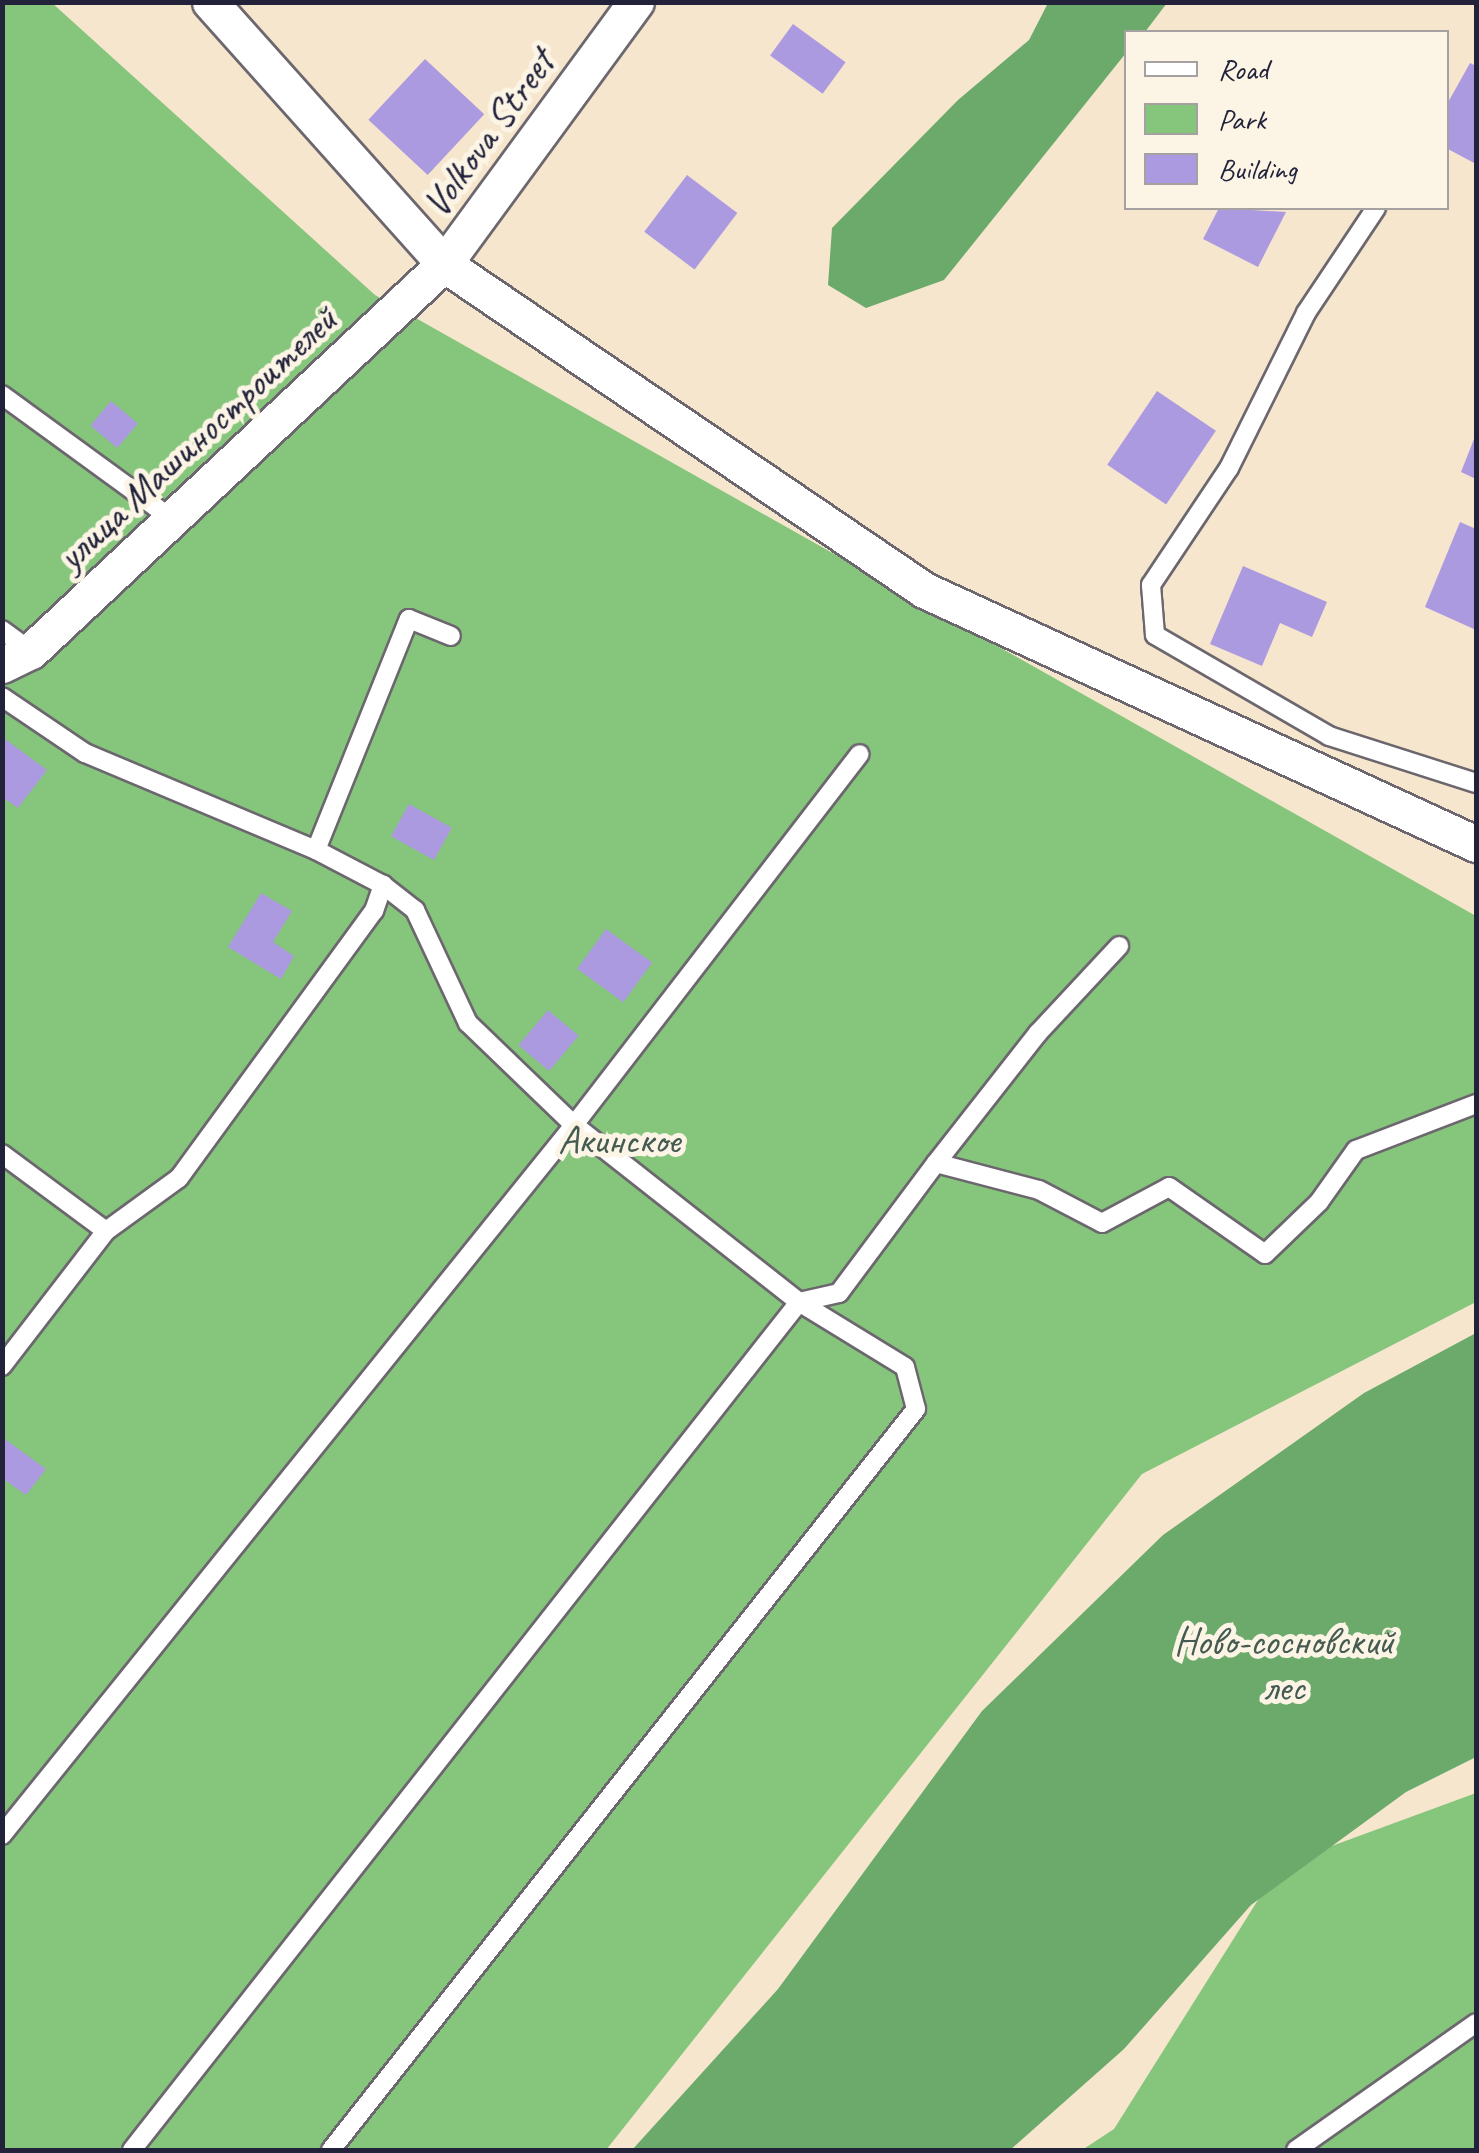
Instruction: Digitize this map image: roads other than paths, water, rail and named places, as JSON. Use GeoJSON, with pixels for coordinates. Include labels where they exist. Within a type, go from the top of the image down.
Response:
{"type":"FeatureCollection","features":[{"type":"Feature","properties":{"kind":"street"},"geometry":{"type":"LineString","coordinates":[[210,2],[444,264],[924,590],[1476,844]]}},
{"type":"Feature","properties":{"kind":"street","name":"Volkova Street"},"geometry":{"type":"LineString","coordinates":[[444,264],[636,2]]}},
{"type":"Feature","properties":{"kind":"street","name":"улица Машиностроителей"},"geometry":{"type":"LineString","coordinates":[[17,658],[444,264]]}},
{"type":"Feature","properties":{"kind":"lane"},"geometry":{"type":"LineString","coordinates":[[1375,210],[1306,312],[1229,468],[1152,585],[1155,636],[1328,736],[1476,784]]}},
{"type":"Feature","properties":{"kind":"lane"},"geometry":{"type":"LineString","coordinates":[[2,395],[172,519]]}},
{"type":"Feature","properties":{"kind":"lane"},"geometry":{"type":"LineString","coordinates":[[316,850],[409,619],[451,636]]}},
{"type":"Feature","properties":{"kind":"lane"},"geometry":{"type":"LineString","coordinates":[[2,630],[17,658]]}},
{"type":"Feature","properties":{"kind":"lane"},"geometry":{"type":"LineString","coordinates":[[2,697],[85,753],[316,850],[383,885],[415,910],[468,1024],[574,1125],[799,1302],[905,1368],[916,1409],[331,2150]]}},
{"type":"Feature","properties":{"kind":"lane"},"geometry":{"type":"LineString","coordinates":[[2,1835],[574,1125],[860,754]]}},
{"type":"Feature","properties":{"kind":"lane"},"geometry":{"type":"LineString","coordinates":[[2,1366],[106,1231],[179,1178],[374,911],[383,885]]}},
{"type":"Feature","properties":{"kind":"lane"},"geometry":{"type":"LineString","coordinates":[[132,2150],[799,1302],[839,1293],[1038,1033],[1120,946]]}},
{"type":"Feature","properties":{"kind":"lane"},"geometry":{"type":"LineString","coordinates":[[936,1163],[1038,1190],[1102,1223],[1168,1187],[1265,1254],[1318,1202],[1356,1150],[1476,1104]]}},
{"type":"Feature","properties":{"kind":"lane"},"geometry":{"type":"LineString","coordinates":[[2,1154],[106,1231]]}},
{"type":"Feature","properties":{"kind":"lane"},"geometry":{"type":"LineString","coordinates":[[1296,2150],[1476,2024]]}},
{"type":"Feature","properties":{"kind":"park label","name":"Акинское"},"geometry":{"type":"Point","coordinates":[619,1140]}},
{"type":"Feature","properties":{"kind":"park label","name":"Ново-сосновский лес"},"geometry":{"type":"Point","coordinates":[1284,1664]}}]}
